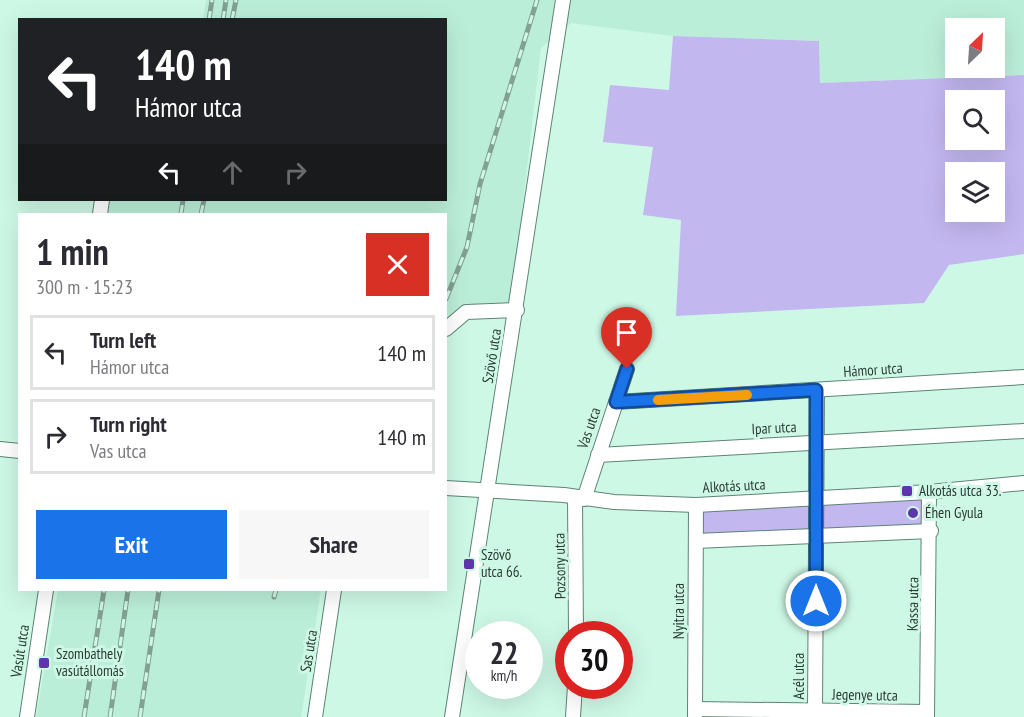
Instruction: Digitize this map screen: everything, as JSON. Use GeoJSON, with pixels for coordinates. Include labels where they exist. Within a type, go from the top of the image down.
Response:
{"type":"FeatureCollection","features":[{"type":"Feature","properties":{"kind":"street","name":"Szövő utca"},"geometry":{"type":"LineString","coordinates":[[452,717],[517,310],[563,0]]}},
{"type":"Feature","properties":{"kind":"street"},"geometry":{"type":"LineString","coordinates":[[447,328],[466,312],[517,310]]}},
{"type":"Feature","properties":{"kind":"street","name":"Vas utca"},"geometry":{"type":"LineString","coordinates":[[579,498],[598,454],[627,369]]}},
{"type":"Feature","properties":{"kind":"street","name":"Hámor utca"},"geometry":{"type":"LineString","coordinates":[[616,402],[1024,377]]}},
{"type":"Feature","properties":{"kind":"street","name":"Acél utca"},"geometry":{"type":"LineString","coordinates":[[815,711],[816,390]]}},
{"type":"Feature","properties":{"kind":"street","name":"Ipar utca"},"geometry":{"type":"LineString","coordinates":[[598,454],[1024,431]]}},
{"type":"Feature","properties":{"kind":"street"},"geometry":{"type":"LineString","coordinates":[[0,449],[18,451]]}},
{"type":"Feature","properties":{"kind":"street","name":"Alkotás utca"},"geometry":{"type":"LineString","coordinates":[[447,488],[696,505],[929,492],[1024,483]]}},
{"type":"Feature","properties":{"kind":"street","name":"Kassa utca"},"geometry":{"type":"LineString","coordinates":[[927,715],[931,531],[929,492]]}},
{"type":"Feature","properties":{"kind":"street","name":"Pozsony utca"},"geometry":{"type":"LineString","coordinates":[[576,621],[579,498]]}},
{"type":"Feature","properties":{"kind":"street","name":"Nyitra utca"},"geometry":{"type":"LineString","coordinates":[[695,713],[696,505]]}},
{"type":"Feature","properties":{"kind":"street"},"geometry":{"type":"LineString","coordinates":[[696,541],[931,531]]}},
{"type":"Feature","properties":{"kind":"street","name":"Vasút utca"},"geometry":{"type":"LineString","coordinates":[[27,717],[46,591]]}},
{"type":"Feature","properties":{"kind":"street","name":"Sas utca"},"geometry":{"type":"LineString","coordinates":[[315,717],[334,591]]}},
{"type":"Feature","properties":{"kind":"street"},"geometry":{"type":"LineString","coordinates":[[573,717],[574,699]]}},
{"type":"Feature","properties":{"kind":"street","name":"Jegenye utca"},"geometry":{"type":"LineString","coordinates":[[695,713],[815,711],[927,715]]}},
{"type":"Feature","properties":{"kind":"shaded area"},"geometry":{"type":"Polygon","coordinates":[[[206,0],[1024,0],[1024,75],[1005,76],[1005,18],[945,18],[945,78],[948,78],[820,83],[819,41],[673,36],[571,23],[541,48],[509,309],[466,303],[447,323],[447,213],[106,213],[108,201],[447,201],[447,18],[203,18],[206,0]]]}},
{"type":"Feature","properties":{"kind":"shaded area"},"geometry":{"type":"Polygon","coordinates":[[[673,36],[819,41],[820,83],[1005,78],[1005,76],[1024,75],[1024,254],[949,265],[924,303],[676,316],[681,220],[643,215],[653,147],[603,142],[610,85],[669,90],[673,36]]]}},
{"type":"Feature","properties":{"kind":"shaded area"},"geometry":{"type":"Polygon","coordinates":[[[922,497],[923,525],[701,536],[699,509],[922,497]]]}},
{"type":"Feature","properties":{"kind":"shaded area"},"geometry":{"type":"Polygon","coordinates":[[[58,591],[321,591],[301,717],[36,717],[58,591]]]}},
{"type":"Feature","properties":{"kind":"railway"},"geometry":{"type":"LineString","coordinates":[[209,18],[212,0]]}},
{"type":"Feature","properties":{"kind":"railway"},"geometry":{"type":"LineString","coordinates":[[223,18],[226,0]]}},
{"type":"Feature","properties":{"kind":"railway"},"geometry":{"type":"LineString","coordinates":[[232,18],[236,0]]}},
{"type":"Feature","properties":{"kind":"railway"},"geometry":{"type":"LineString","coordinates":[[447,297],[467,247],[480,184],[537,0]]}},
{"type":"Feature","properties":{"kind":"railway"},"geometry":{"type":"LineString","coordinates":[[181,213],[183,201]]}},
{"type":"Feature","properties":{"kind":"railway"},"geometry":{"type":"LineString","coordinates":[[201,213],[204,201]]}},
{"type":"Feature","properties":{"kind":"railway"},"geometry":{"type":"LineString","coordinates":[[84,717],[104,591]]}},
{"type":"Feature","properties":{"kind":"railway"},"geometry":{"type":"LineString","coordinates":[[110,717],[128,591]]}},
{"type":"Feature","properties":{"kind":"railway"},"geometry":{"type":"LineString","coordinates":[[140,717],[159,591]]}},
{"type":"Feature","properties":{"kind":"railway"},"geometry":{"type":"LineString","coordinates":[[274,597],[276,591]]}},
{"type":"Feature","properties":{"kind":"slow traffic"},"geometry":{"type":"LineString","coordinates":[[658,400],[747,395]]}},
{"type":"Feature","properties":{"kind":"place","name":"Alkotás utca 33."},"geometry":{"type":"Point","coordinates":[907,491]}},
{"type":"Feature","properties":{"kind":"place","name":"Éhen Gyula"},"geometry":{"type":"Point","coordinates":[913,513]}},
{"type":"Feature","properties":{"kind":"place","name":"Szövő utca 66."},"geometry":{"type":"Point","coordinates":[469,564]}},
{"type":"Feature","properties":{"kind":"place","name":"Szombathely vasútállomás"},"geometry":{"type":"Point","coordinates":[44,663]}},
{"type":"Feature","properties":{"kind":"route"},"geometry":{"type":"LineString","coordinates":[[627,369],[616,402],[816,390],[816,601]]}}]}
